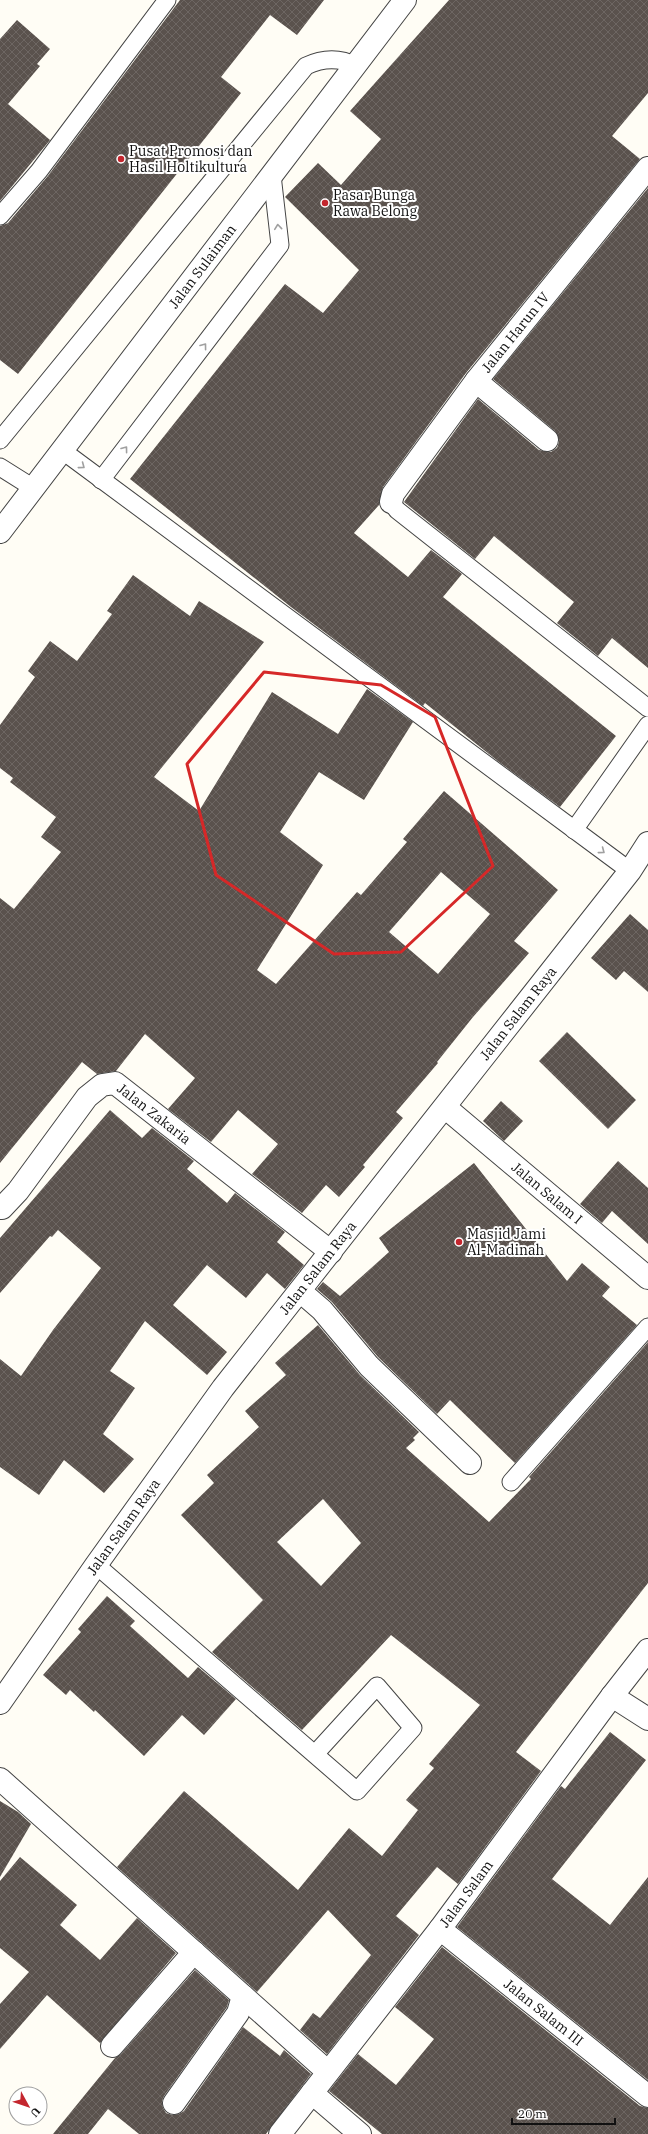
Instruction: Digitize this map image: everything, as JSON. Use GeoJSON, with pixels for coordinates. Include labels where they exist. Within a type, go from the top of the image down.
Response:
{"type":"FeatureCollection","features":[{"type":"Feature","properties":{"kind":"street","name":"Jalan Sulaiman"},"geometry":{"type":"LineString","coordinates":[[0,532],[35,489],[405,0]]}},
{"type":"Feature","properties":{"kind":"street","name":"Jalan Harun IV"},"geometry":{"type":"LineString","coordinates":[[391,502],[393,494],[476,382],[648,168]]}},
{"type":"Feature","properties":{"kind":"street"},"geometry":{"type":"LineString","coordinates":[[476,382],[547,440]]}},
{"type":"Feature","properties":{"kind":"street","name":"Jalan Salam Raya"},"geometry":{"type":"LineString","coordinates":[[0,1703],[96,1565],[223,1388],[446,1108],[630,872],[648,843]]}},
{"type":"Feature","properties":{"kind":"street","name":"Jalan Zakaria"},"geometry":{"type":"LineString","coordinates":[[0,1208],[2,1208],[18,1191],[87,1097],[102,1085],[115,1083],[331,1252]]}},
{"type":"Feature","properties":{"kind":"street","name":"Jalan Salam I"},"geometry":{"type":"LineString","coordinates":[[446,1108],[648,1278]]}},
{"type":"Feature","properties":{"kind":"street"},"geometry":{"type":"LineString","coordinates":[[300,1291],[322,1310],[369,1366],[470,1463]]}},
{"type":"Feature","properties":{"kind":"street","name":"Jalan Salam"},"geometry":{"type":"LineString","coordinates":[[280,2134],[440,1929],[612,1696],[648,1650]]}},
{"type":"Feature","properties":{"kind":"street"},"geometry":{"type":"LineString","coordinates":[[612,1696],[648,1719]]}},
{"type":"Feature","properties":{"kind":"street"},"geometry":{"type":"LineString","coordinates":[[0,1779],[328,2072]]}},
{"type":"Feature","properties":{"kind":"street","name":"Jalan Salam III"},"geometry":{"type":"LineString","coordinates":[[440,1929],[648,2096]]}},
{"type":"Feature","properties":{"kind":"street"},"geometry":{"type":"LineString","coordinates":[[112,2046],[194,1952]]}},
{"type":"Feature","properties":{"kind":"street"},"geometry":{"type":"LineString","coordinates":[[174,2103],[238,2013],[242,1996]]}},
{"type":"Feature","properties":{"kind":"street"},"geometry":{"type":"LineString","coordinates":[[312,2093],[360,2134]]}},
{"type":"Feature","properties":{"kind":"lane"},"geometry":{"type":"LineString","coordinates":[[0,216],[39,171],[166,0]]}},
{"type":"Feature","properties":{"kind":"lane"},"geometry":{"type":"LineString","coordinates":[[0,440],[306,66],[321,60],[345,60],[356,66]]}},
{"type":"Feature","properties":{"kind":"lane"},"geometry":{"type":"LineString","coordinates":[[101,480],[280,246],[272,176]]}},
{"type":"Feature","properties":{"kind":"lane"},"geometry":{"type":"LineString","coordinates":[[63,451],[630,872]]}},
{"type":"Feature","properties":{"kind":"lane"},"geometry":{"type":"LineString","coordinates":[[0,467],[35,489]]}},
{"type":"Feature","properties":{"kind":"lane"},"geometry":{"type":"LineString","coordinates":[[391,502],[397,510],[648,708]]}},
{"type":"Feature","properties":{"kind":"lane"},"geometry":{"type":"LineString","coordinates":[[574,830],[648,725]]}},
{"type":"Feature","properties":{"kind":"lane"},"geometry":{"type":"LineString","coordinates":[[511,1482],[648,1327]]}},
{"type":"Feature","properties":{"kind":"lane"},"geometry":{"type":"LineString","coordinates":[[96,1565],[357,1791],[413,1728],[377,1686],[315,1754]]}},
{"type":"Feature","properties":{"kind":"highlighted area"},"geometry":{"type":"Polygon","coordinates":[[[264,672],[381,685],[435,717],[493,866],[401,952],[334,954],[216,875],[187,764],[264,672]]]}},
{"type":"Feature","properties":{"kind":"building","name":"Pusat Promosi dan Hasil Holtikultura"},"geometry":{"type":"Polygon","coordinates":[[[180,0],[324,0],[297,35],[270,15],[221,77],[241,93],[18,374],[0,360],[0,226],[8,223],[47,177],[180,0]]]}},
{"type":"Feature","properties":{"kind":"building"},"geometry":{"type":"Polygon","coordinates":[[[449,0],[648,0],[648,93],[612,136],[640,159],[466,373],[383,487],[379,505],[354,533],[408,577],[431,550],[462,574],[443,597],[616,736],[560,807],[499,762],[425,703],[423,706],[291,607],[130,479],[285,284],[323,313],[359,270],[285,197],[318,163],[341,185],[381,139],[350,111],[449,0]]]}},
{"type":"Feature","properties":{"kind":"building"},"geometry":{"type":"Polygon","coordinates":[[[17,20],[50,49],[37,64],[40,66],[8,104],[50,140],[0,201],[0,39],[17,20]]]}},
{"type":"Feature","properties":{"kind":"building"},"geometry":{"type":"Polygon","coordinates":[[[648,188],[648,668],[612,638],[598,656],[557,623],[574,602],[494,536],[475,559],[404,502],[478,399],[539,450],[551,452],[557,448],[559,442],[555,431],[493,379],[648,188]]]}},
{"type":"Feature","properties":{"kind":"building"},"geometry":{"type":"Polygon","coordinates":[[[133,575],[190,616],[199,601],[264,642],[154,777],[199,811],[272,692],[338,734],[367,689],[413,722],[364,800],[319,772],[280,832],[323,865],[257,970],[276,984],[357,892],[361,895],[407,842],[403,839],[444,791],[558,890],[514,941],[529,953],[473,1017],[437,1062],[438,1063],[396,1112],[403,1118],[363,1165],[365,1167],[339,1197],[326,1185],[302,1213],[252,1174],[278,1144],[238,1110],[211,1142],[168,1109],[195,1078],[145,1034],[116,1071],[97,1074],[82,1062],[0,1163],[0,898],[14,909],[61,852],[41,837],[56,817],[10,782],[13,778],[0,768],[0,725],[35,677],[28,671],[50,641],[77,661],[112,614],[107,611],[133,575]],[[441,872],[389,932],[438,974],[490,914],[441,872]]]}},
{"type":"Feature","properties":{"kind":"building"},"geometry":{"type":"Polygon","coordinates":[[[630,914],[648,930],[648,992],[624,971],[616,980],[591,958],[630,914]]]}},
{"type":"Feature","properties":{"kind":"building"},"geometry":{"type":"Polygon","coordinates":[[[567,1032],[636,1100],[608,1129],[539,1061],[567,1032]]]}},
{"type":"Feature","properties":{"kind":"building"},"geometry":{"type":"Polygon","coordinates":[[[501,1101],[523,1121],[504,1141],[483,1121],[501,1101]]]}},
{"type":"Feature","properties":{"kind":"building"},"geometry":{"type":"Polygon","coordinates":[[[110,1110],[142,1138],[152,1128],[194,1161],[187,1169],[227,1203],[235,1193],[285,1232],[277,1242],[304,1265],[285,1289],[267,1273],[246,1298],[207,1265],[173,1305],[227,1352],[207,1375],[145,1321],[110,1371],[135,1388],[103,1434],[134,1459],[104,1493],[64,1460],[39,1495],[0,1467],[0,1359],[21,1376],[53,1330],[101,1268],[58,1230],[52,1237],[50,1236],[0,1293],[0,1238],[110,1110]]]}},
{"type":"Feature","properties":{"kind":"building"},"geometry":{"type":"Polygon","coordinates":[[[618,1161],[648,1188],[648,1244],[612,1211],[602,1223],[580,1204],[618,1161]]]}},
{"type":"Feature","properties":{"kind":"building"},"geometry":{"type":"Polygon","coordinates":[[[474,1163],[567,1281],[582,1263],[610,1287],[602,1296],[637,1325],[515,1463],[450,1400],[437,1414],[378,1357],[332,1302],[317,1289],[323,1282],[340,1296],[389,1252],[379,1238],[474,1163]]]}},
{"type":"Feature","properties":{"kind":"building"},"geometry":{"type":"Polygon","coordinates":[[[318,1325],[360,1375],[419,1432],[413,1438],[415,1440],[406,1448],[489,1522],[531,1479],[529,1477],[648,1342],[648,1583],[516,1752],[541,1771],[458,1884],[437,1867],[396,1916],[419,1935],[327,2054],[300,2030],[313,2013],[320,2018],[371,1955],[328,1910],[257,1992],[117,1867],[184,1791],[298,1890],[349,1828],[382,1856],[418,1810],[406,1800],[434,1768],[429,1764],[480,1705],[391,1635],[302,1730],[212,1652],[263,1600],[181,1515],[214,1483],[207,1475],[259,1427],[245,1411],[286,1375],[275,1363],[318,1325]],[[323,1499],[277,1542],[321,1586],[361,1543],[323,1499]]]}},
{"type":"Feature","properties":{"kind":"building"},"geometry":{"type":"Polygon","coordinates":[[[107,1596],[135,1621],[130,1626],[188,1678],[198,1667],[236,1699],[204,1735],[182,1715],[144,1756],[95,1710],[94,1712],[70,1690],[66,1695],[43,1675],[81,1632],[78,1629],[107,1596]]]}},
{"type":"Feature","properties":{"kind":"building"},"geometry":{"type":"Polygon","coordinates":[[[610,1732],[646,1760],[552,1879],[610,1925],[648,1877],[648,2080],[457,1927],[561,1786],[565,1789],[610,1732]]]}},
{"type":"Feature","properties":{"kind":"building"},"geometry":{"type":"Polygon","coordinates":[[[0,1801],[18,1812],[31,1824],[0,1877],[0,1801]]]}},
{"type":"Feature","properties":{"kind":"building"},"geometry":{"type":"Polygon","coordinates":[[[20,1857],[77,1905],[60,1925],[100,1960],[137,1918],[176,1953],[100,2043],[47,1995],[0,2049],[0,2004],[29,1972],[0,1948],[0,1881],[20,1857]]]}},
{"type":"Feature","properties":{"kind":"building"},"geometry":{"type":"Polygon","coordinates":[[[442,1947],[640,2106],[648,2108],[648,2134],[382,2134],[329,2091],[358,2054],[396,2085],[434,2039],[395,2007],[442,1947]]]}},
{"type":"Feature","properties":{"kind":"building"},"geometry":{"type":"Polygon","coordinates":[[[195,1970],[229,2000],[227,2007],[164,2096],[162,2101],[163,2108],[166,2113],[172,2115],[179,2114],[184,2111],[243,2027],[280,2056],[284,2050],[311,2074],[266,2134],[139,2134],[108,2109],[88,2134],[53,2134],[115,2058],[121,2054],[195,1970]]]}},
{"type":"Feature","properties":{"kind":"place","name":"Pusat Promosi dan Hasil Holtikultura"},"geometry":{"type":"Point","coordinates":[121,159]}},
{"type":"Feature","properties":{"kind":"place","name":"Pasar Bunga Rawa Belong"},"geometry":{"type":"Point","coordinates":[325,203]}},
{"type":"Feature","properties":{"kind":"place","name":"Masjid Jami Al-Madinah"},"geometry":{"type":"Point","coordinates":[459,1242]}}]}
